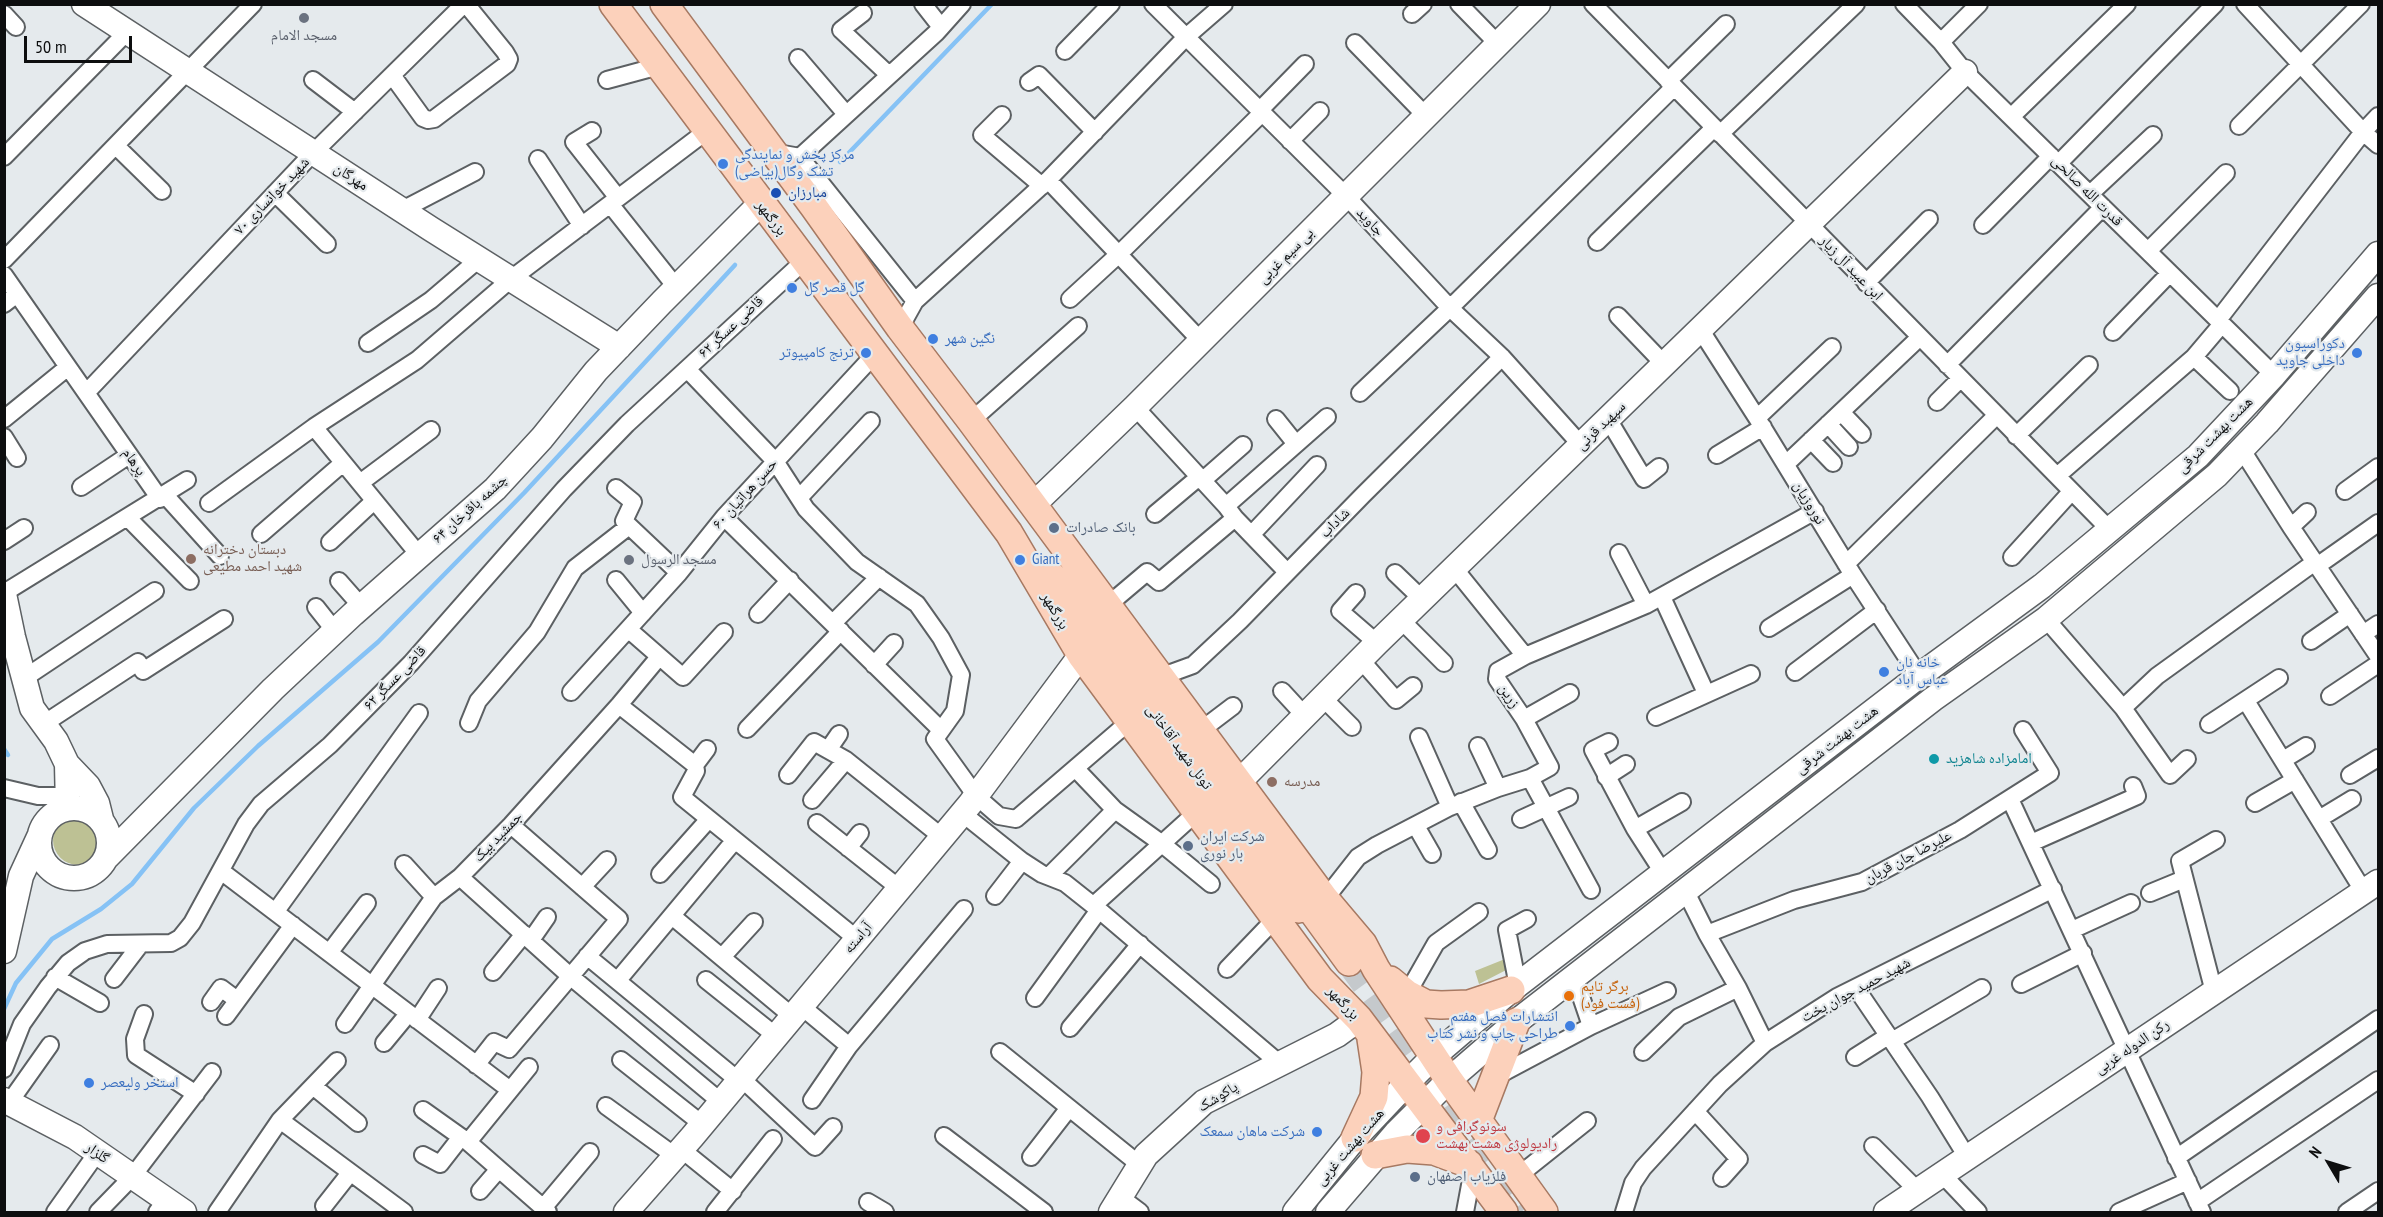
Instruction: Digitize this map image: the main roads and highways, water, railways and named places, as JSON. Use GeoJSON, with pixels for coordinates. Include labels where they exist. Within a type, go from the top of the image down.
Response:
{"type":"FeatureCollection","features":[{"type":"Feature","properties":{"kind":"main road","name":"بزرگمهر"},"geometry":{"type":"LineString","coordinates":[[614,4],[760,204],[1009,533],[1081,655],[1276,918],[1343,963],[1376,969],[1449,1080],[1544,1212]]}},
{"type":"Feature","properties":{"kind":"main road","name":"بزرگمهر"},"geometry":{"type":"LineString","coordinates":[[664,4],[900,328],[1325,899],[1343,963],[1365,1027],[1504,1212]]}},
{"type":"Feature","properties":{"kind":"main road","name":"بزرگمهر"},"geometry":{"type":"LineString","coordinates":[[1033,505],[1065,572],[1343,963]]}},
{"type":"Feature","properties":{"kind":"main road","name":"تونل شهید آقاخانی"},"geometry":{"type":"LineString","coordinates":[[1009,533],[1057,581],[1343,963]]}},
{"type":"Feature","properties":{"kind":"main road"},"geometry":{"type":"LineString","coordinates":[[1376,969],[1407,994],[1426,1004],[1469,1004],[1514,988]]}},
{"type":"Feature","properties":{"kind":"main road"},"geometry":{"type":"LineString","coordinates":[[1478,1121],[1516,1022]]}},
{"type":"Feature","properties":{"kind":"main road"},"geometry":{"type":"LineString","coordinates":[[1355,1138],[1374,1097],[1376,1072],[1365,1027]]}},
{"type":"Feature","properties":{"kind":"main road"},"geometry":{"type":"LineString","coordinates":[[1375,1155],[1407,1149],[1434,1151],[1471,1167]]}},
{"type":"Feature","properties":{"kind":"waterway"},"geometry":{"type":"LineString","coordinates":[[840,162],[992,4]]}},
{"type":"Feature","properties":{"kind":"waterway"},"geometry":{"type":"LineString","coordinates":[[4,1009],[16,983],[52,939],[101,909],[132,884],[194,808],[258,746],[378,642],[524,493],[735,265]]}},
{"type":"Feature","properties":{"kind":"waterway"},"geometry":{"type":"LineString","coordinates":[[4,749],[8,755]]}},
{"type":"Feature","properties":{"kind":"tunnel"},"geometry":{"type":"LineString","coordinates":[[1349,962],[1436,1081]]}},
{"type":"Feature","properties":{"kind":"tunnel"},"geometry":{"type":"LineString","coordinates":[[1420,1075],[1521,1212]]}},
{"type":"Feature","properties":{"kind":"place","name":"مسجد الامام"},"geometry":{"type":"Point","coordinates":[304,18]}},
{"type":"Feature","properties":{"kind":"place","name":"مرکز پخش و نمایندگی تشک وگال(بیاضی)"},"geometry":{"type":"Point","coordinates":[723,164]}},
{"type":"Feature","properties":{"kind":"place","name":"مبارزان"},"geometry":{"type":"Point","coordinates":[776,193]}},
{"type":"Feature","properties":{"kind":"place","name":"گل قصر گل"},"geometry":{"type":"Point","coordinates":[792,288]}},
{"type":"Feature","properties":{"kind":"place","name":"نگین شهر"},"geometry":{"type":"Point","coordinates":[933,339]}},
{"type":"Feature","properties":{"kind":"place","name":"ترنج کامپیوتر"},"geometry":{"type":"Point","coordinates":[866,353]}},
{"type":"Feature","properties":{"kind":"place","name":"دکوراسیون داخلی جاوید"},"geometry":{"type":"Point","coordinates":[2357,353]}},
{"type":"Feature","properties":{"kind":"place","name":"بانک صادرات"},"geometry":{"type":"Point","coordinates":[1054,528]}},
{"type":"Feature","properties":{"kind":"place","name":"دبستان دخترانه شهید احمد مطیعی"},"geometry":{"type":"Point","coordinates":[191,559]}},
{"type":"Feature","properties":{"kind":"place","name":"مسجد الرسول"},"geometry":{"type":"Point","coordinates":[629,560]}},
{"type":"Feature","properties":{"kind":"place","name":"Giant"},"geometry":{"type":"Point","coordinates":[1020,560]}},
{"type":"Feature","properties":{"kind":"place","name":"خانه نان عباس آباد"},"geometry":{"type":"Point","coordinates":[1884,672]}},
{"type":"Feature","properties":{"kind":"place","name":"امامزاده شاهزید"},"geometry":{"type":"Point","coordinates":[1934,759]}},
{"type":"Feature","properties":{"kind":"place","name":"مدرسه"},"geometry":{"type":"Point","coordinates":[1272,782]}},
{"type":"Feature","properties":{"kind":"place","name":"شرکت ایران بار نوری"},"geometry":{"type":"Point","coordinates":[1188,846]}},
{"type":"Feature","properties":{"kind":"place","name":"برگر تایم (فست فود)"},"geometry":{"type":"Point","coordinates":[1569,996]}},
{"type":"Feature","properties":{"kind":"place","name":"انتشارات فصل هفتم طراحی چاپ و نشر کتاب"},"geometry":{"type":"Point","coordinates":[1570,1026]}},
{"type":"Feature","properties":{"kind":"place","name":"استخر ولیعصر"},"geometry":{"type":"Point","coordinates":[89,1083]}},
{"type":"Feature","properties":{"kind":"place","name":"شرکت ماهان سمعک"},"geometry":{"type":"Point","coordinates":[1317,1132]}},
{"type":"Feature","properties":{"kind":"place","name":"سونوگرافی و رادیولوژی هشت بهشت"},"geometry":{"type":"Point","coordinates":[1423,1136]}},
{"type":"Feature","properties":{"kind":"place","name":"فلزیاب اصفهان"},"geometry":{"type":"Point","coordinates":[1415,1177]}}]}
